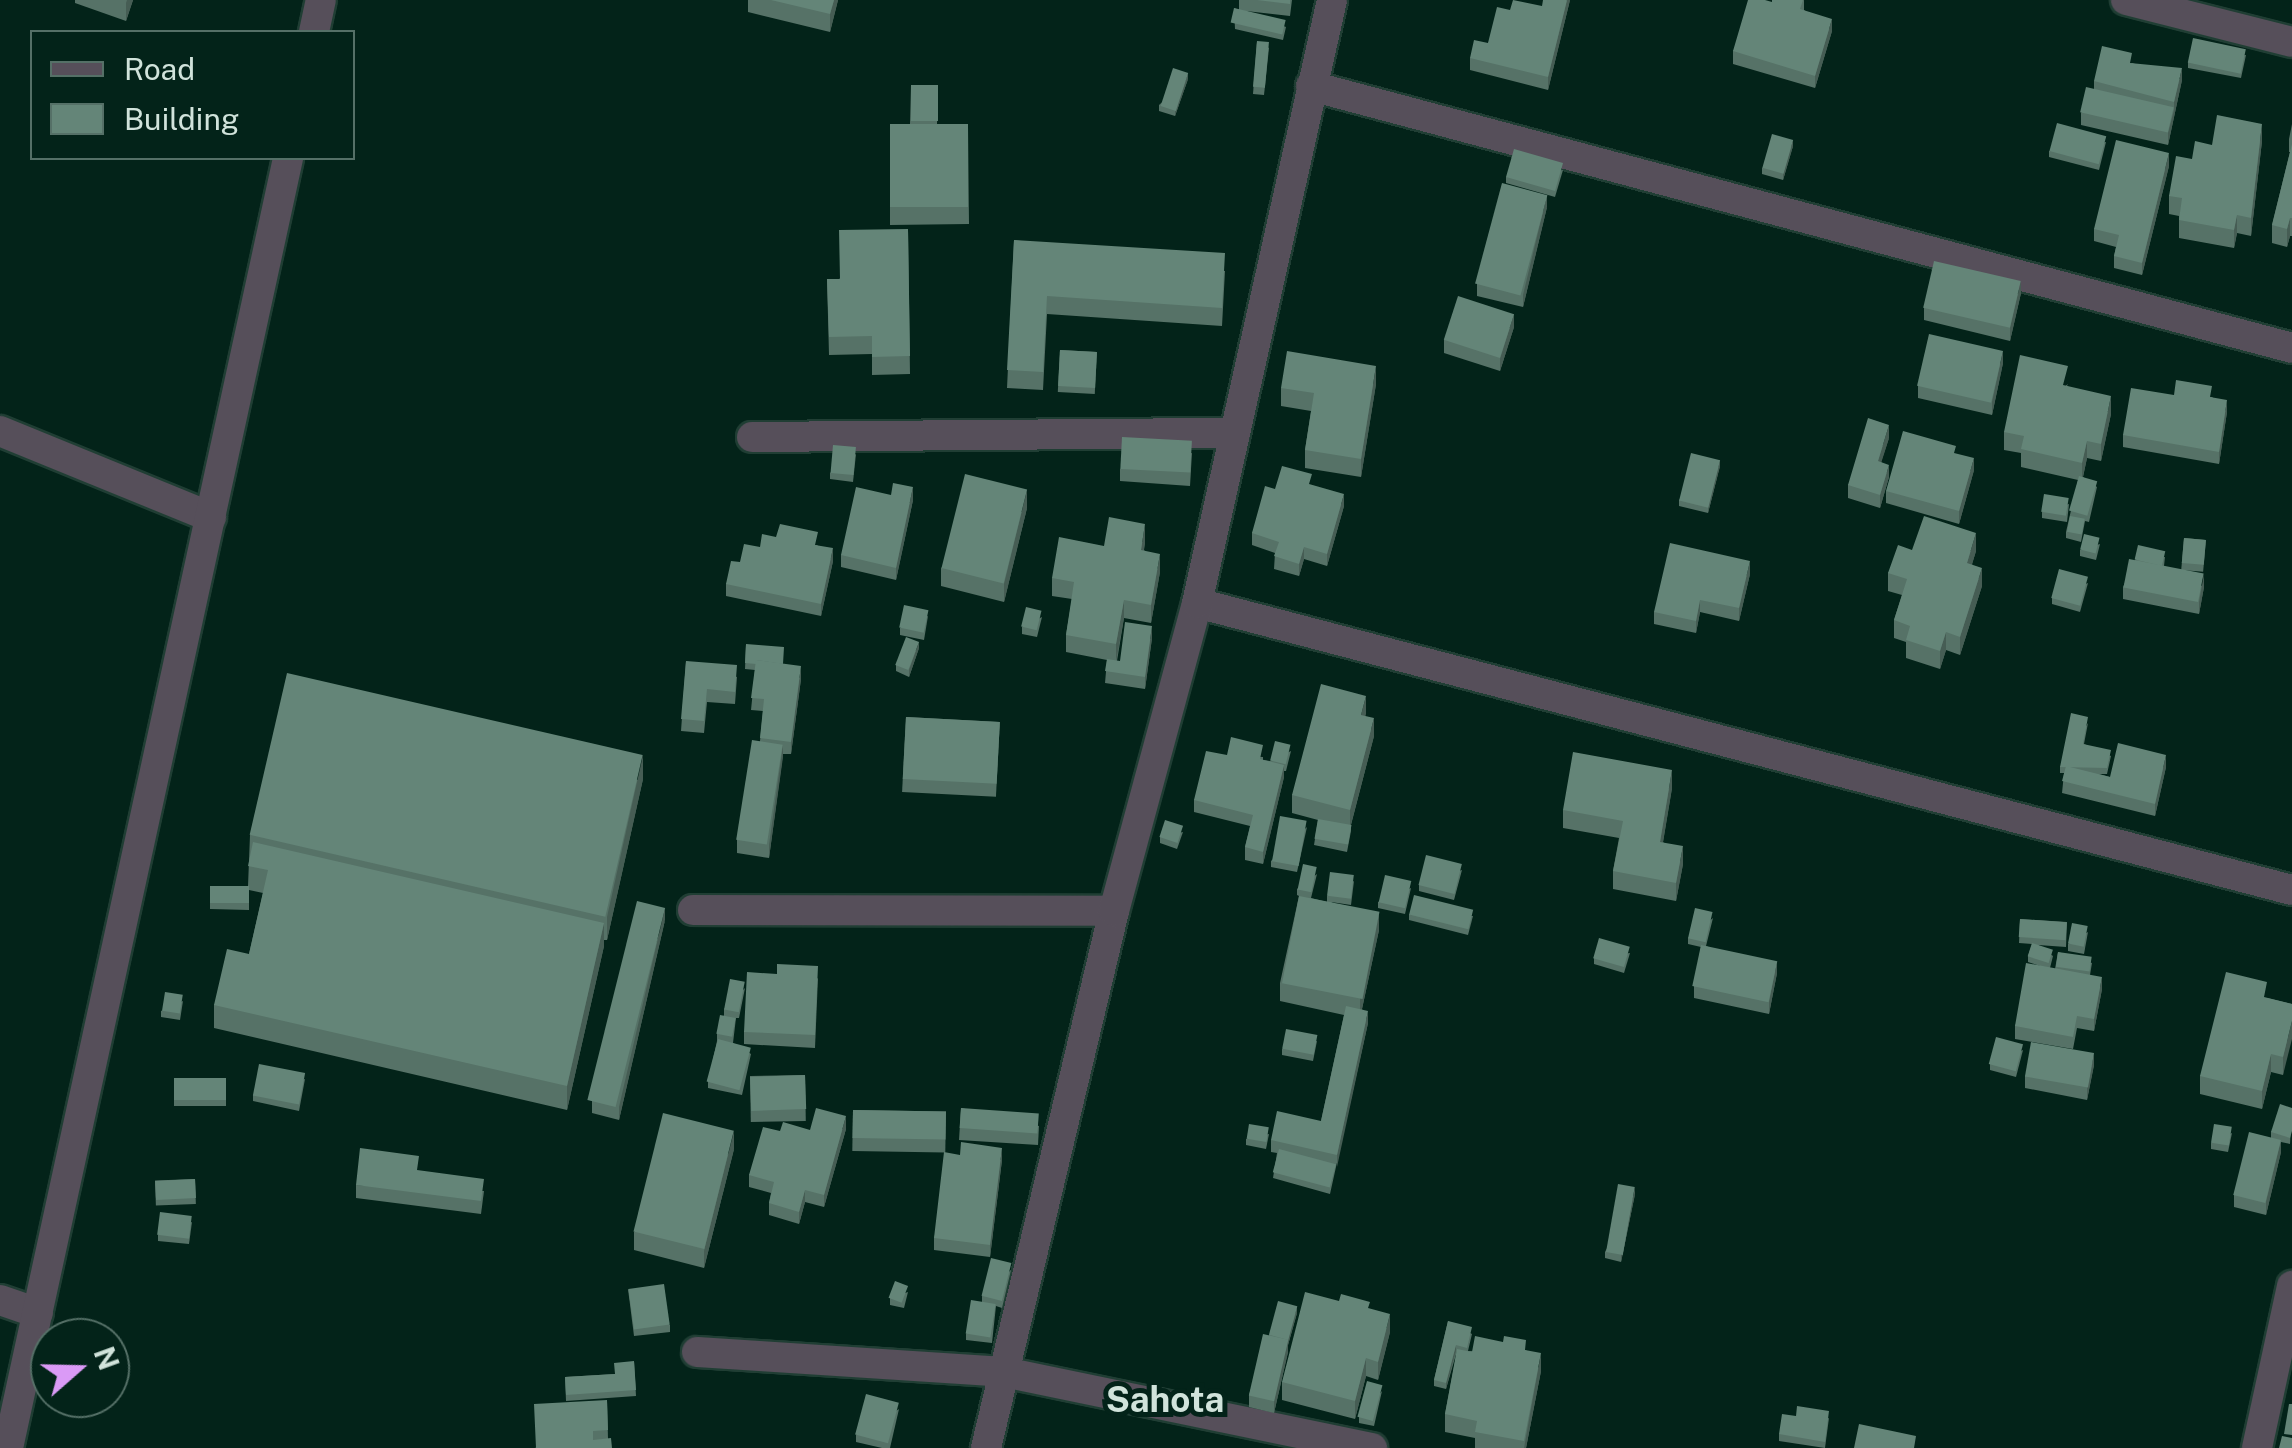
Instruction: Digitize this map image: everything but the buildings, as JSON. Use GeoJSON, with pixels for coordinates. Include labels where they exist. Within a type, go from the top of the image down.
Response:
{"type":"FeatureCollection","features":[{"type":"Feature","properties":{"kind":"street"},"geometry":{"type":"LineString","coordinates":[[314,30],[321,0]]}},
{"type":"Feature","properties":{"kind":"street"},"geometry":{"type":"LineString","coordinates":[[986,1448],[1114,911],[1197,602],[1332,0]]}},
{"type":"Feature","properties":{"kind":"street"},"geometry":{"type":"LineString","coordinates":[[2126,0],[2292,42]]}},
{"type":"Feature","properties":{"kind":"street"},"geometry":{"type":"LineString","coordinates":[[1311,86],[2292,348]]}},
{"type":"Feature","properties":{"kind":"street"},"geometry":{"type":"LineString","coordinates":[[8,1448],[288,160]]}},
{"type":"Feature","properties":{"kind":"street"},"geometry":{"type":"LineString","coordinates":[[0,431],[211,516]]}},
{"type":"Feature","properties":{"kind":"street"},"geometry":{"type":"LineString","coordinates":[[752,437],[1235,433]]}},
{"type":"Feature","properties":{"kind":"street"},"geometry":{"type":"LineString","coordinates":[[1197,602],[2292,890]]}},
{"type":"Feature","properties":{"kind":"street"},"geometry":{"type":"LineString","coordinates":[[693,910],[1114,911]]}},
{"type":"Feature","properties":{"kind":"street"},"geometry":{"type":"LineString","coordinates":[[2257,1448],[2292,1286]]}},
{"type":"Feature","properties":{"kind":"street"},"geometry":{"type":"LineString","coordinates":[[0,1300],[38,1314]]}},
{"type":"Feature","properties":{"kind":"street"},"geometry":{"type":"LineString","coordinates":[[697,1352],[1004,1372],[1372,1448]]}},
{"type":"Feature","properties":{"kind":"district","name":"Sahota"},"geometry":{"type":"Point","coordinates":[1165,1400]}}]}
